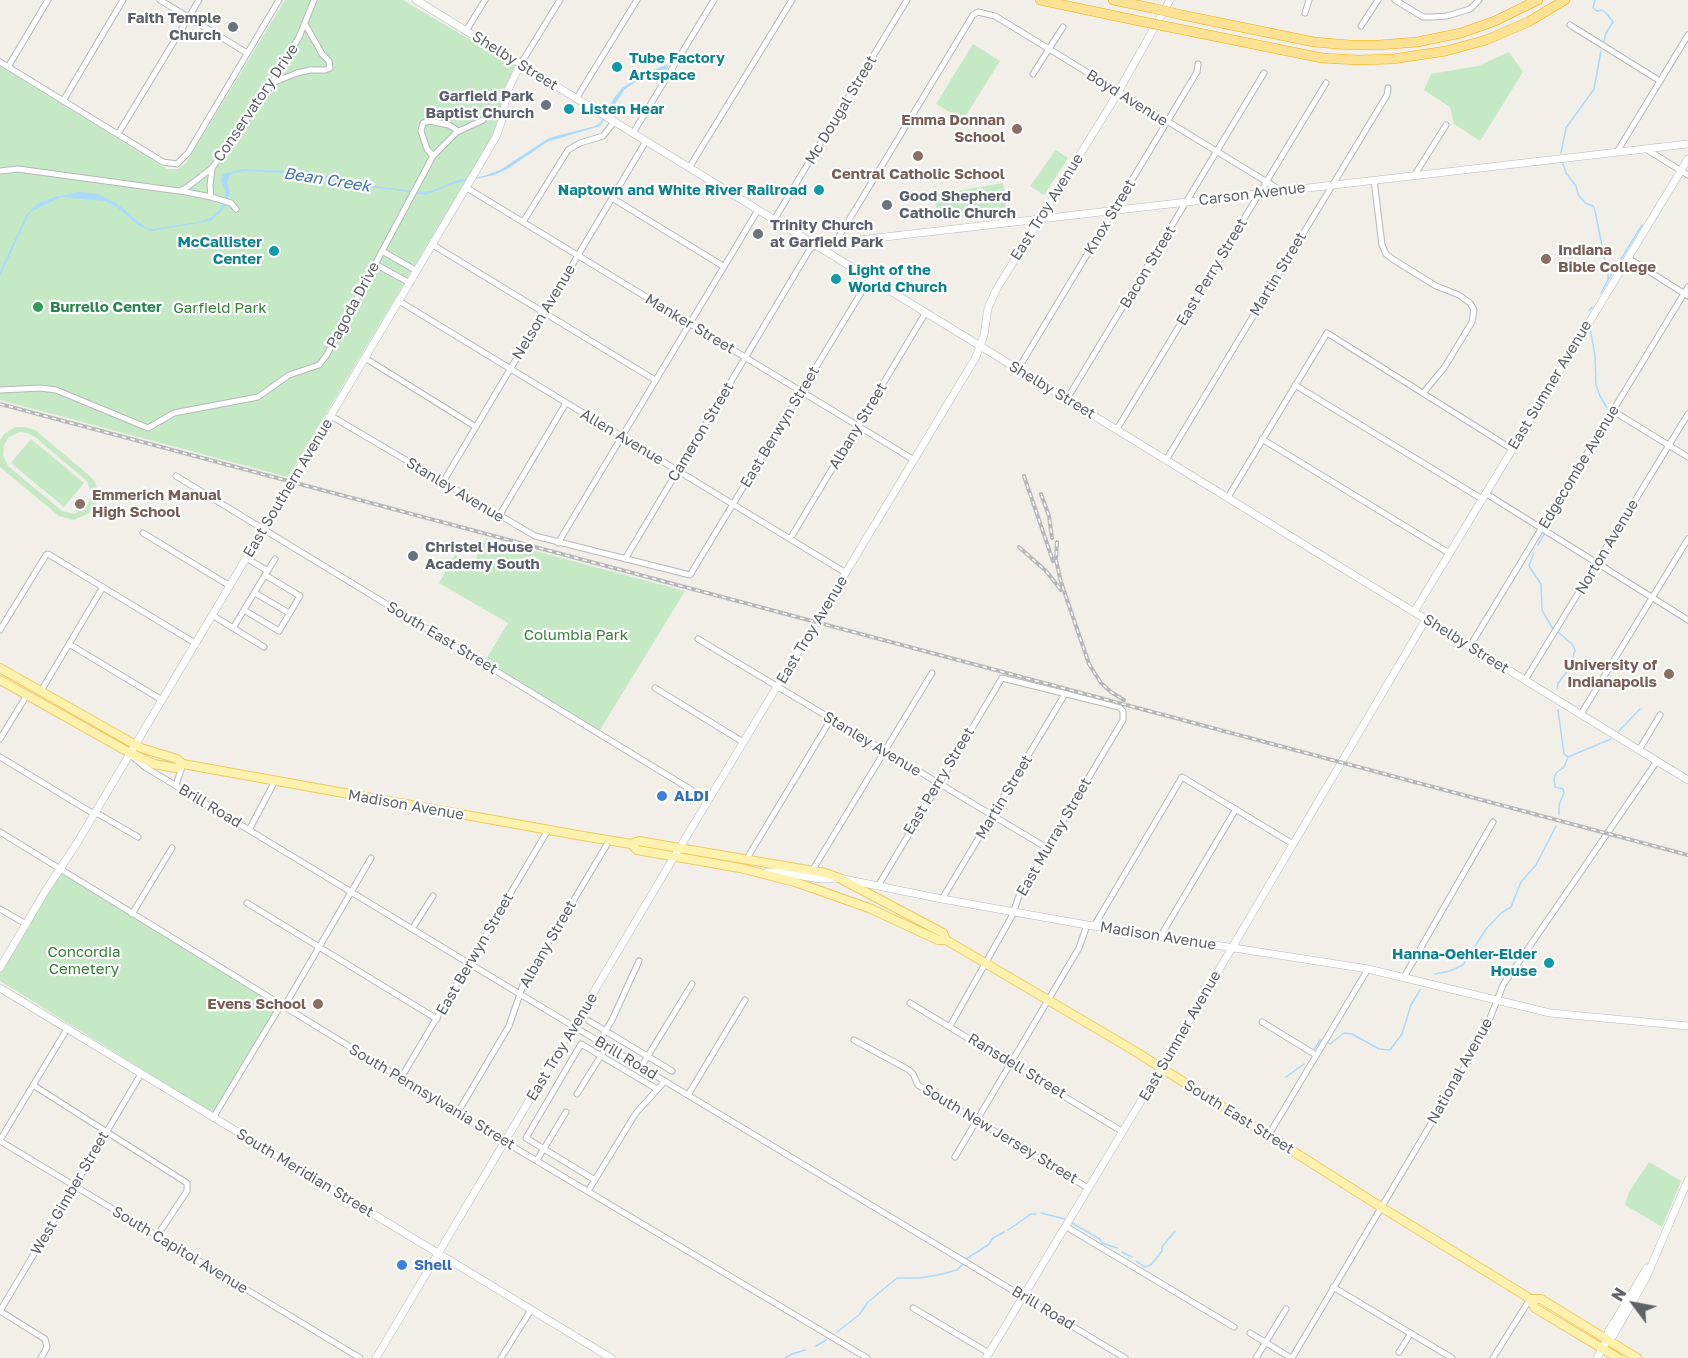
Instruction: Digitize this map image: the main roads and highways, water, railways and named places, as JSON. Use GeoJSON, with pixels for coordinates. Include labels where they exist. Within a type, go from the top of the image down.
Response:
{"type":"FeatureCollection","features":[{"type":"Feature","properties":{"kind":"highway"},"geometry":{"type":"LineString","coordinates":[[1040,0],[1322,58],[1350,60],[1393,59],[1434,54],[1478,43],[1528,22],[1565,0]]}},
{"type":"Feature","properties":{"kind":"highway"},"geometry":{"type":"LineString","coordinates":[[1113,0],[1314,42],[1383,45],[1461,33],[1503,18],[1538,0]]}},
{"type":"Feature","properties":{"kind":"main road","name":"Shelby Street"},"geometry":{"type":"LineString","coordinates":[[416,0],[1688,780]]}},
{"type":"Feature","properties":{"kind":"main road","name":"East Troy Avenue"},"geometry":{"type":"LineString","coordinates":[[376,1358],[674,856],[976,357],[981,346],[991,300],[1118,92],[1170,0]]}},
{"type":"Feature","properties":{"kind":"main road","name":"East Southern Avenue"},"geometry":{"type":"LineString","coordinates":[[0,968],[95,813],[476,173],[499,132],[507,92],[520,65]]}},
{"type":"Feature","properties":{"kind":"main road","name":"Carson Avenue"},"geometry":{"type":"LineString","coordinates":[[816,245],[1688,144]]}},
{"type":"Feature","properties":{"kind":"main road","name":"East Sumner Avenue"},"geometry":{"type":"LineString","coordinates":[[1414,612],[1628,258],[1684,173],[1688,159]]}},
{"type":"Feature","properties":{"kind":"main road","name":"East Sumner Avenue"},"geometry":{"type":"LineString","coordinates":[[988,1356],[1426,619]]}},
{"type":"Feature","properties":{"kind":"main road","name":"Madison Avenue"},"geometry":{"type":"LineString","coordinates":[[0,668],[135,744],[151,752],[177,759],[183,764],[609,841],[631,844],[639,841],[825,873]]}},
{"type":"Feature","properties":{"kind":"main road","name":"Madison Avenue"},"geometry":{"type":"LineString","coordinates":[[0,680],[130,753],[176,768],[183,764]]}},
{"type":"Feature","properties":{"kind":"main road","name":"Madison Avenue"},"geometry":{"type":"LineString","coordinates":[[631,844],[637,850],[758,873],[779,872],[819,879],[838,878],[942,899],[1160,937],[1368,969],[1550,1013],[1688,1026]]}},
{"type":"Feature","properties":{"kind":"main road","name":"South East Street"},"geometry":{"type":"LineString","coordinates":[[758,873],[843,898],[938,940],[946,940],[987,963],[1161,1068],[1530,1299],[1535,1308],[1618,1358]]}},
{"type":"Feature","properties":{"kind":"main road","name":"South East Street"},"geometry":{"type":"LineString","coordinates":[[825,873],[943,933],[946,940]]}},
{"type":"Feature","properties":{"kind":"main road","name":"South Meridian Street"},"geometry":{"type":"LineString","coordinates":[[0,988],[611,1358]]}},
{"type":"Feature","properties":{"kind":"main road"},"geometry":{"type":"LineString","coordinates":[[1597,1358],[1613,1336],[1646,1278],[1688,1180]]}},
{"type":"Feature","properties":{"kind":"main road","name":"South East Street"},"geometry":{"type":"LineString","coordinates":[[1530,1299],[1541,1299],[1637,1358]]}},
{"type":"Feature","properties":{"kind":"water","name":"Bean Creek"},"geometry":{"type":"Polygon","coordinates":[[[669,64],[667,69],[643,77],[625,89],[600,126],[547,142],[509,168],[494,175],[456,183],[425,195],[349,186],[303,174],[244,171],[231,174],[227,182],[230,194],[223,210],[210,221],[151,231],[139,226],[117,207],[105,201],[61,197],[30,212],[0,276],[0,271],[27,214],[38,203],[55,197],[79,192],[97,194],[116,203],[146,228],[153,229],[199,222],[210,218],[220,210],[226,192],[221,181],[223,174],[243,169],[309,172],[366,185],[420,192],[431,191],[458,180],[484,176],[500,170],[549,138],[595,126],[600,123],[622,88],[648,72],[669,64]]]}},
{"type":"Feature","properties":{"kind":"waterway"},"geometry":{"type":"LineString","coordinates":[[1595,0],[1593,8],[1597,11],[1602,10],[1613,22],[1604,41]]}},
{"type":"Feature","properties":{"kind":"waterway"},"geometry":{"type":"LineString","coordinates":[[1561,153],[1566,128],[1594,89],[1601,51]]}},
{"type":"Feature","properties":{"kind":"waterway"},"geometry":{"type":"LineString","coordinates":[[1563,164],[1578,194],[1585,203],[1593,206],[1595,211],[1608,275],[1608,280],[1601,293]]}},
{"type":"Feature","properties":{"kind":"waterway"},"geometry":{"type":"LineString","coordinates":[[1608,280],[1642,225]]}},
{"type":"Feature","properties":{"kind":"waterway"},"geometry":{"type":"LineString","coordinates":[[1589,311],[1592,307]]}},
{"type":"Feature","properties":{"kind":"waterway"},"geometry":{"type":"LineString","coordinates":[[1590,328],[1595,355],[1596,385],[1607,408]]}},
{"type":"Feature","properties":{"kind":"waterway"},"geometry":{"type":"LineString","coordinates":[[1538,545],[1544,534]]}},
{"type":"Feature","properties":{"kind":"waterway"},"geometry":{"type":"LineString","coordinates":[[1534,553],[1529,566],[1541,584],[1542,610],[1553,629]]}},
{"type":"Feature","properties":{"kind":"waterway"},"geometry":{"type":"LineString","coordinates":[[1557,689],[1558,683],[1570,668],[1575,650],[1572,644],[1558,632]]}},
{"type":"Feature","properties":{"kind":"waterway"},"geometry":{"type":"LineString","coordinates":[[1619,731],[1640,709]]}},
{"type":"Feature","properties":{"kind":"waterway"},"geometry":{"type":"LineString","coordinates":[[1558,710],[1564,754],[1568,757],[1564,767],[1556,773],[1554,779],[1555,787],[1563,789],[1564,793],[1559,805],[1559,815]]}},
{"type":"Feature","properties":{"kind":"waterway"},"geometry":{"type":"LineString","coordinates":[[1568,757],[1611,739]]}},
{"type":"Feature","properties":{"kind":"waterway"},"geometry":{"type":"LineString","coordinates":[[1435,974],[1463,965],[1486,929],[1501,913],[1511,907],[1521,882],[1536,865],[1556,826]]}},
{"type":"Feature","properties":{"kind":"waterway"},"geometry":{"type":"LineString","coordinates":[[1327,1042],[1330,1044],[1344,1033],[1352,1034],[1379,1049],[1390,1050],[1402,1034],[1411,1005],[1420,990]]}},
{"type":"Feature","properties":{"kind":"waterway"},"geometry":{"type":"LineString","coordinates":[[1314,1050],[1320,1040],[1323,1040]]}},
{"type":"Feature","properties":{"kind":"waterway"},"geometry":{"type":"LineString","coordinates":[[1286,1077],[1304,1064]]}},
{"type":"Feature","properties":{"kind":"waterway"},"geometry":{"type":"LineString","coordinates":[[1041,1213],[1065,1219]]}},
{"type":"Feature","properties":{"kind":"waterway"},"geometry":{"type":"LineString","coordinates":[[1008,1230],[1031,1214],[1036,1214]]}},
{"type":"Feature","properties":{"kind":"waterway"},"geometry":{"type":"LineString","coordinates":[[1072,1223],[1100,1239],[1102,1243],[1117,1248]]}},
{"type":"Feature","properties":{"kind":"waterway"},"geometry":{"type":"LineString","coordinates":[[1136,1261],[1145,1267],[1151,1265],[1175,1231]]}},
{"type":"Feature","properties":{"kind":"waterway"},"geometry":{"type":"LineString","coordinates":[[966,1259],[1004,1232]]}},
{"type":"Feature","properties":{"kind":"waterway"},"geometry":{"type":"LineString","coordinates":[[1122,1252],[1132,1257]]}},
{"type":"Feature","properties":{"kind":"waterway"},"geometry":{"type":"LineString","coordinates":[[837,1332],[859,1315],[868,1302],[897,1278],[938,1275],[957,1270],[963,1264]]}},
{"type":"Feature","properties":{"kind":"waterway"},"geometry":{"type":"LineString","coordinates":[[816,1346],[826,1340]]}},
{"type":"Feature","properties":{"kind":"waterway"},"geometry":{"type":"LineString","coordinates":[[785,1358],[805,1350]]}},
{"type":"Feature","properties":{"kind":"railway"},"geometry":{"type":"LineString","coordinates":[[0,404],[1688,855]]}},
{"type":"Feature","properties":{"kind":"railway"},"geometry":{"type":"LineString","coordinates":[[1024,476],[1053,561]]}},
{"type":"Feature","properties":{"kind":"railway"},"geometry":{"type":"LineString","coordinates":[[1041,494],[1049,516],[1052,538]]}},
{"type":"Feature","properties":{"kind":"railway"},"geometry":{"type":"LineString","coordinates":[[1057,542],[1056,560],[1061,582],[1089,664],[1101,683],[1124,700]]}},
{"type":"Feature","properties":{"kind":"railway"},"geometry":{"type":"LineString","coordinates":[[1019,547],[1046,571],[1061,590]]}},
{"type":"Feature","properties":{"kind":"place","name":"Faith Temple Church"},"geometry":{"type":"Point","coordinates":[233,27]}},
{"type":"Feature","properties":{"kind":"place","name":"Tube Factory Artspace"},"geometry":{"type":"Point","coordinates":[617,67]}},
{"type":"Feature","properties":{"kind":"place","name":"Garfield Park Baptist Church"},"geometry":{"type":"Point","coordinates":[546,105]}},
{"type":"Feature","properties":{"kind":"place","name":"Listen Hear"},"geometry":{"type":"Point","coordinates":[569,109]}},
{"type":"Feature","properties":{"kind":"place","name":"Emma Donnan School"},"geometry":{"type":"Point","coordinates":[1017,129]}},
{"type":"Feature","properties":{"kind":"place","name":"Central Catholic School"},"geometry":{"type":"Point","coordinates":[918,156]}},
{"type":"Feature","properties":{"kind":"place","name":"Naptown and White River Railroad"},"geometry":{"type":"Point","coordinates":[819,190]}},
{"type":"Feature","properties":{"kind":"place","name":"Good Shepherd Catholic Church"},"geometry":{"type":"Point","coordinates":[887,205]}},
{"type":"Feature","properties":{"kind":"place","name":"Trinity Church at Garfield Park"},"geometry":{"type":"Point","coordinates":[758,234]}},
{"type":"Feature","properties":{"kind":"place","name":"McCallister Center"},"geometry":{"type":"Point","coordinates":[274,251]}},
{"type":"Feature","properties":{"kind":"place","name":"Indiana Bible College"},"geometry":{"type":"Point","coordinates":[1546,259]}},
{"type":"Feature","properties":{"kind":"place","name":"Light of the World Church"},"geometry":{"type":"Point","coordinates":[836,279]}},
{"type":"Feature","properties":{"kind":"place","name":"Burrello Center"},"geometry":{"type":"Point","coordinates":[38,307]}},
{"type":"Feature","properties":{"kind":"place","name":"Emmerich Manual High School"},"geometry":{"type":"Point","coordinates":[80,504]}},
{"type":"Feature","properties":{"kind":"place","name":"Christel House Academy South"},"geometry":{"type":"Point","coordinates":[413,556]}},
{"type":"Feature","properties":{"kind":"place","name":"University of Indianapolis"},"geometry":{"type":"Point","coordinates":[1669,674]}},
{"type":"Feature","properties":{"kind":"place","name":"ALDI"},"geometry":{"type":"Point","coordinates":[662,796]}},
{"type":"Feature","properties":{"kind":"place","name":"Hanna-Oehler-Elder House"},"geometry":{"type":"Point","coordinates":[1549,963]}},
{"type":"Feature","properties":{"kind":"place","name":"Evens School"},"geometry":{"type":"Point","coordinates":[318,1004]}},
{"type":"Feature","properties":{"kind":"place","name":"Shell"},"geometry":{"type":"Point","coordinates":[402,1265]}},
{"type":"Feature","properties":{"kind":"park label","name":"Garfield Park"},"geometry":{"type":"Point","coordinates":[220,308]}},
{"type":"Feature","properties":{"kind":"park label","name":"Columbia Park"},"geometry":{"type":"Point","coordinates":[576,635]}},
{"type":"Feature","properties":{"kind":"park label","name":"Concordia Cemetery"},"geometry":{"type":"Point","coordinates":[84,960]}}]}
